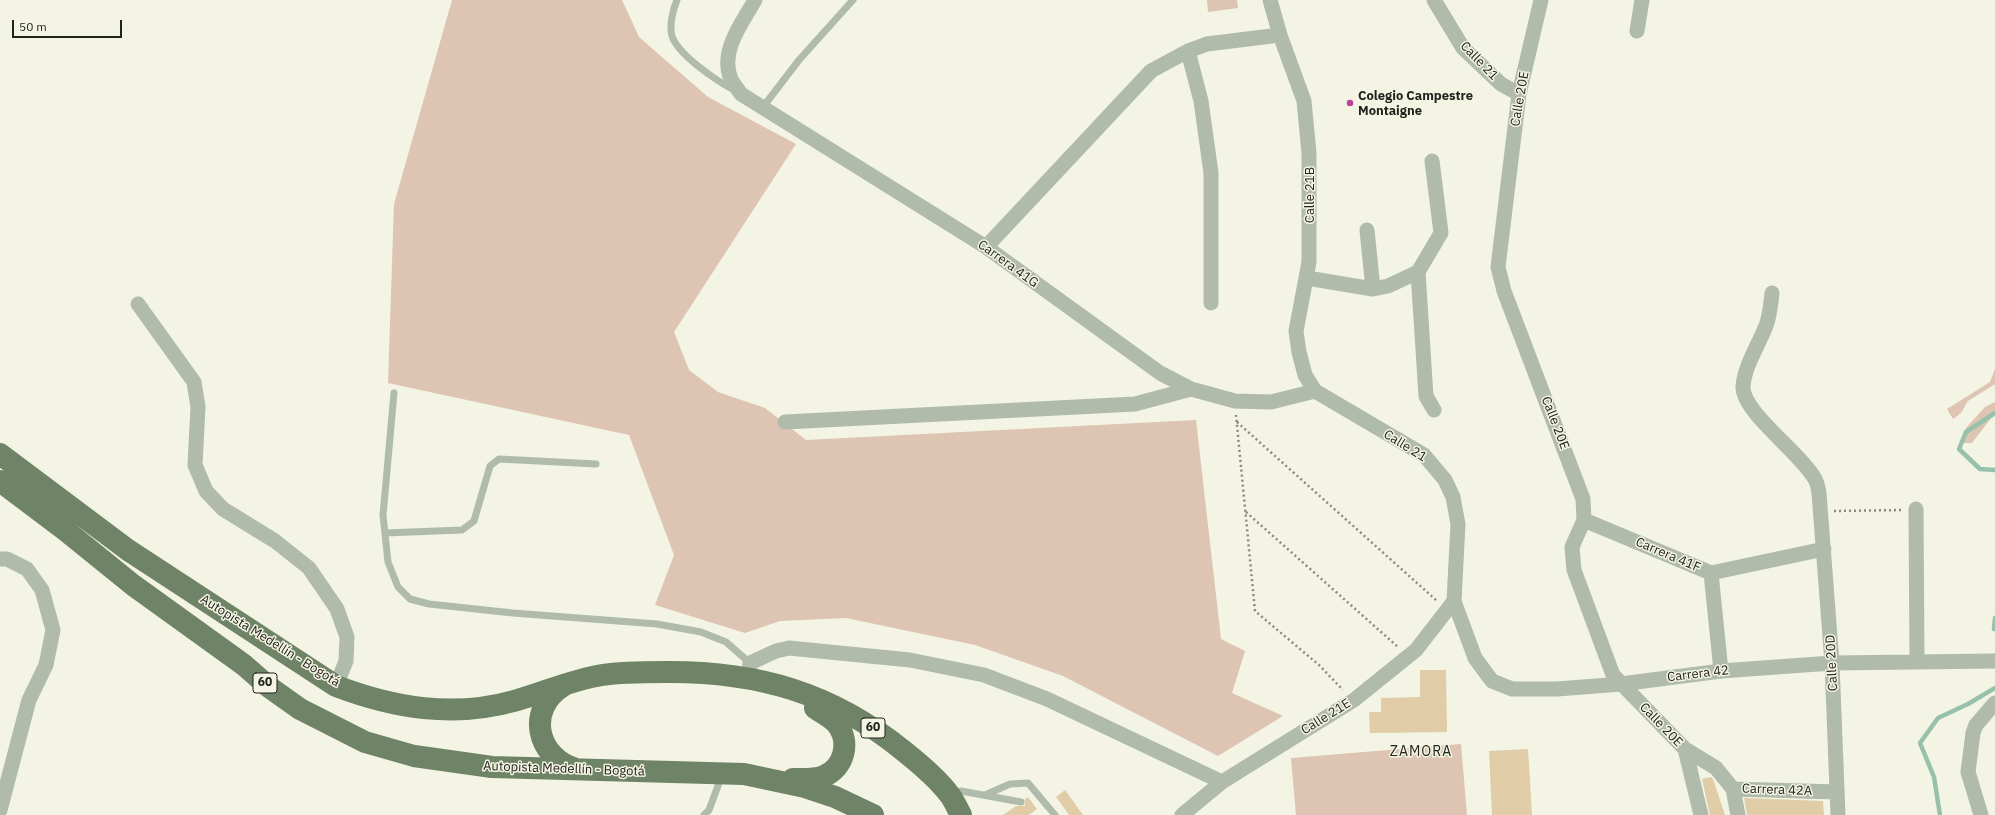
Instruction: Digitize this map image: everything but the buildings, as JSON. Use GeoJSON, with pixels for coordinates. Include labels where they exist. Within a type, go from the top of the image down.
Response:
{"type":"FeatureCollection","features":[{"type":"Feature","properties":{"kind":"highway","name":"Autopista Medellín - Bogotá"},"geometry":{"type":"LineString","coordinates":[[0,454],[128,550],[336,686],[370,699],[421,709],[466,709],[512,701],[567,683],[602,676],[638,672],[750,670],[819,699],[856,717],[890,739],[921,765],[950,794],[961,815]]}},
{"type":"Feature","properties":{"kind":"highway","name":"Autopista Medellín - Bogotá"},"geometry":{"type":"LineString","coordinates":[[0,481],[65,530],[133,585],[300,709],[365,742],[414,756],[492,767],[744,774],[805,787],[836,797],[873,815]]}},
{"type":"Feature","properties":{"kind":"highway"},"geometry":{"type":"LineString","coordinates":[[567,683],[555,691],[546,703],[541,717],[540,731],[545,745],[553,757],[565,766],[579,770]]}},
{"type":"Feature","properties":{"kind":"highway"},"geometry":{"type":"LineString","coordinates":[[770,780],[822,777],[836,767],[844,754],[845,745],[842,733],[837,723],[781,684]]}},
{"type":"Feature","properties":{"kind":"street","name":"Carrera 41G"},"geometry":{"type":"LineString","coordinates":[[755,0],[731,42],[727,67],[731,79],[741,94],[986,247],[1160,373],[1190,389],[1235,401],[1271,402],[1315,391]]}},
{"type":"Feature","properties":{"kind":"street","name":"Calle 21B"},"geometry":{"type":"LineString","coordinates":[[1270,0],[1280,35],[1304,101],[1309,153],[1309,262],[1296,331],[1299,352],[1305,375],[1315,391]]}},
{"type":"Feature","properties":{"kind":"street","name":"Calle 21"},"geometry":{"type":"LineString","coordinates":[[1434,0],[1463,48],[1502,84],[1519,94]]}},
{"type":"Feature","properties":{"kind":"street","name":"Calle 20E"},"geometry":{"type":"LineString","coordinates":[[1541,0],[1519,94],[1498,267],[1504,291],[1583,500],[1584,520],[1572,547],[1574,570],[1613,675],[1684,750],[1702,815]]}},
{"type":"Feature","properties":{"kind":"street"},"geometry":{"type":"LineString","coordinates":[[1636,30],[1642,0]]}},
{"type":"Feature","properties":{"kind":"street"},"geometry":{"type":"LineString","coordinates":[[986,247],[1152,71],[1188,51],[1207,44],[1280,35]]}},
{"type":"Feature","properties":{"kind":"street"},"geometry":{"type":"LineString","coordinates":[[1188,51],[1201,101],[1211,173],[1211,303]]}},
{"type":"Feature","properties":{"kind":"street"},"geometry":{"type":"LineString","coordinates":[[1432,161],[1441,233],[1418,272],[1426,396],[1434,410]]}},
{"type":"Feature","properties":{"kind":"street"},"geometry":{"type":"LineString","coordinates":[[1368,230],[1373,289]]}},
{"type":"Feature","properties":{"kind":"street"},"geometry":{"type":"LineString","coordinates":[[1307,278],[1373,289],[1388,286],[1418,272]]}},
{"type":"Feature","properties":{"kind":"street","name":"Calle 20D"},"geometry":{"type":"LineString","coordinates":[[1772,293],[1767,323],[1743,386],[1746,398],[1763,421],[1790,448],[1816,481],[1821,511],[1832,663],[1838,815]]}},
{"type":"Feature","properties":{"kind":"street"},"geometry":{"type":"LineString","coordinates":[[138,304],[194,382],[198,407],[195,465],[206,491],[223,509],[275,542],[309,568],[337,609],[347,637],[346,661],[336,686]]}},
{"type":"Feature","properties":{"kind":"street"},"geometry":{"type":"LineString","coordinates":[[785,422],[1135,404],[1190,389]]}},
{"type":"Feature","properties":{"kind":"street","name":"Calle 21"},"geometry":{"type":"LineString","coordinates":[[1315,391],[1424,455],[1445,480],[1453,497],[1458,524],[1450,606]]}},
{"type":"Feature","properties":{"kind":"street"},"geometry":{"type":"LineString","coordinates":[[1916,510],[1917,662]]}},
{"type":"Feature","properties":{"kind":"street","name":"Carrera 41F"},"geometry":{"type":"LineString","coordinates":[[1584,520],[1711,573],[1824,549]]}},
{"type":"Feature","properties":{"kind":"street"},"geometry":{"type":"LineString","coordinates":[[0,560],[7,559],[27,569],[42,590],[53,630],[46,666],[29,700],[0,810]]}},
{"type":"Feature","properties":{"kind":"street"},"geometry":{"type":"LineString","coordinates":[[1711,573],[1721,671]]}},
{"type":"Feature","properties":{"kind":"street","name":"Calle 21E"},"geometry":{"type":"LineString","coordinates":[[1182,815],[1222,782],[1354,700],[1416,650],[1450,606]]}},
{"type":"Feature","properties":{"kind":"street","name":"Carrera 42"},"geometry":{"type":"LineString","coordinates":[[1450,606],[1475,658],[1492,681],[1512,689],[1556,689],[1621,684],[1721,671],[1832,663],[1995,661]]}},
{"type":"Feature","properties":{"kind":"street"},"geometry":{"type":"LineString","coordinates":[[750,670],[776,651],[789,648],[805,648],[910,660],[984,674],[1047,698],[1222,782]]}},
{"type":"Feature","properties":{"kind":"street"},"geometry":{"type":"LineString","coordinates":[[1981,815],[1968,772],[1972,740],[1976,725],[1995,703]]}},
{"type":"Feature","properties":{"kind":"street","name":"Carrera 42A"},"geometry":{"type":"LineString","coordinates":[[1684,750],[1716,768],[1733,789],[1837,792]]}},
{"type":"Feature","properties":{"kind":"street"},"geometry":{"type":"LineString","coordinates":[[1733,789],[1738,815]]}},
{"type":"Feature","properties":{"kind":"lane"},"geometry":{"type":"LineString","coordinates":[[677,0],[672,24],[672,36],[687,56],[714,79],[741,94]]}},
{"type":"Feature","properties":{"kind":"lane"},"geometry":{"type":"LineString","coordinates":[[763,107],[799,60],[853,0]]}},
{"type":"Feature","properties":{"kind":"lane"},"geometry":{"type":"LineString","coordinates":[[394,393],[383,515],[388,562],[398,587],[410,599],[437,605],[513,613],[657,624],[701,632],[726,642],[750,670]]}},
{"type":"Feature","properties":{"kind":"lane"},"geometry":{"type":"LineString","coordinates":[[385,533],[462,530],[474,521],[490,466],[499,459],[596,464]]}},
{"type":"Feature","properties":{"kind":"lane"},"geometry":{"type":"LineString","coordinates":[[704,815],[709,810],[723,773]]}},
{"type":"Feature","properties":{"kind":"lane"},"geometry":{"type":"LineString","coordinates":[[985,795],[1010,784],[1028,783],[1055,815]]}},
{"type":"Feature","properties":{"kind":"lane"},"geometry":{"type":"LineString","coordinates":[[950,794],[962,792],[1021,802]]}},
{"type":"Feature","properties":{"kind":"path"},"geometry":{"type":"LineString","coordinates":[[1235,401],[1255,611],[1319,665],[1354,700]]}},
{"type":"Feature","properties":{"kind":"path"},"geometry":{"type":"LineString","coordinates":[[1237,422],[1450,606]]}},
{"type":"Feature","properties":{"kind":"path"},"geometry":{"type":"LineString","coordinates":[[1821,511],[1916,510]]}},
{"type":"Feature","properties":{"kind":"path"},"geometry":{"type":"LineString","coordinates":[[1246,512],[1409,656]]}},
{"type":"Feature","properties":{"kind":"shaded area"},"geometry":{"type":"Polygon","coordinates":[[[452,0],[622,0],[639,37],[708,97],[796,144],[674,332],[689,370],[718,392],[765,408],[806,440],[1196,420],[1221,639],[1245,651],[1232,693],[1283,716],[1218,756],[1063,676],[975,645],[846,618],[780,621],[745,633],[655,605],[674,555],[629,435],[388,383],[394,204],[452,0]]]}},
{"type":"Feature","properties":{"kind":"shaded area"},"geometry":{"type":"Polygon","coordinates":[[[1207,0],[1237,0],[1238,8],[1208,12],[1207,0]]]}},
{"type":"Feature","properties":{"kind":"shaded area"},"geometry":{"type":"Polygon","coordinates":[[[1995,369],[1995,384],[1968,401],[1961,413],[1953,419],[1947,409],[1990,382],[1995,369]]]}},
{"type":"Feature","properties":{"kind":"shaded area"},"geometry":{"type":"Polygon","coordinates":[[[1995,402],[1995,413],[1972,443],[1963,443],[1966,428],[1985,407],[1995,402]]]}},
{"type":"Feature","properties":{"kind":"shaded area"},"geometry":{"type":"Polygon","coordinates":[[[1461,744],[1467,815],[1296,815],[1291,758],[1461,744]]]}},
{"type":"Feature","properties":{"kind":"waterway"},"geometry":{"type":"LineString","coordinates":[[1995,413],[1966,432],[1959,449],[1980,469],[1995,470]]}},
{"type":"Feature","properties":{"kind":"waterway"},"geometry":{"type":"LineString","coordinates":[[1994,629],[1995,618]]}},
{"type":"Feature","properties":{"kind":"waterway"},"geometry":{"type":"LineString","coordinates":[[1940,815],[1934,777],[1920,743],[1938,718],[1968,704],[1995,688]]}},
{"type":"Feature","properties":{"kind":"place","name":"Colegio Campestre Montaigne"},"geometry":{"type":"Point","coordinates":[1350,103]}},
{"type":"Feature","properties":{"kind":"district","name":"ZAMORA"},"geometry":{"type":"Point","coordinates":[1421,752]}}]}
